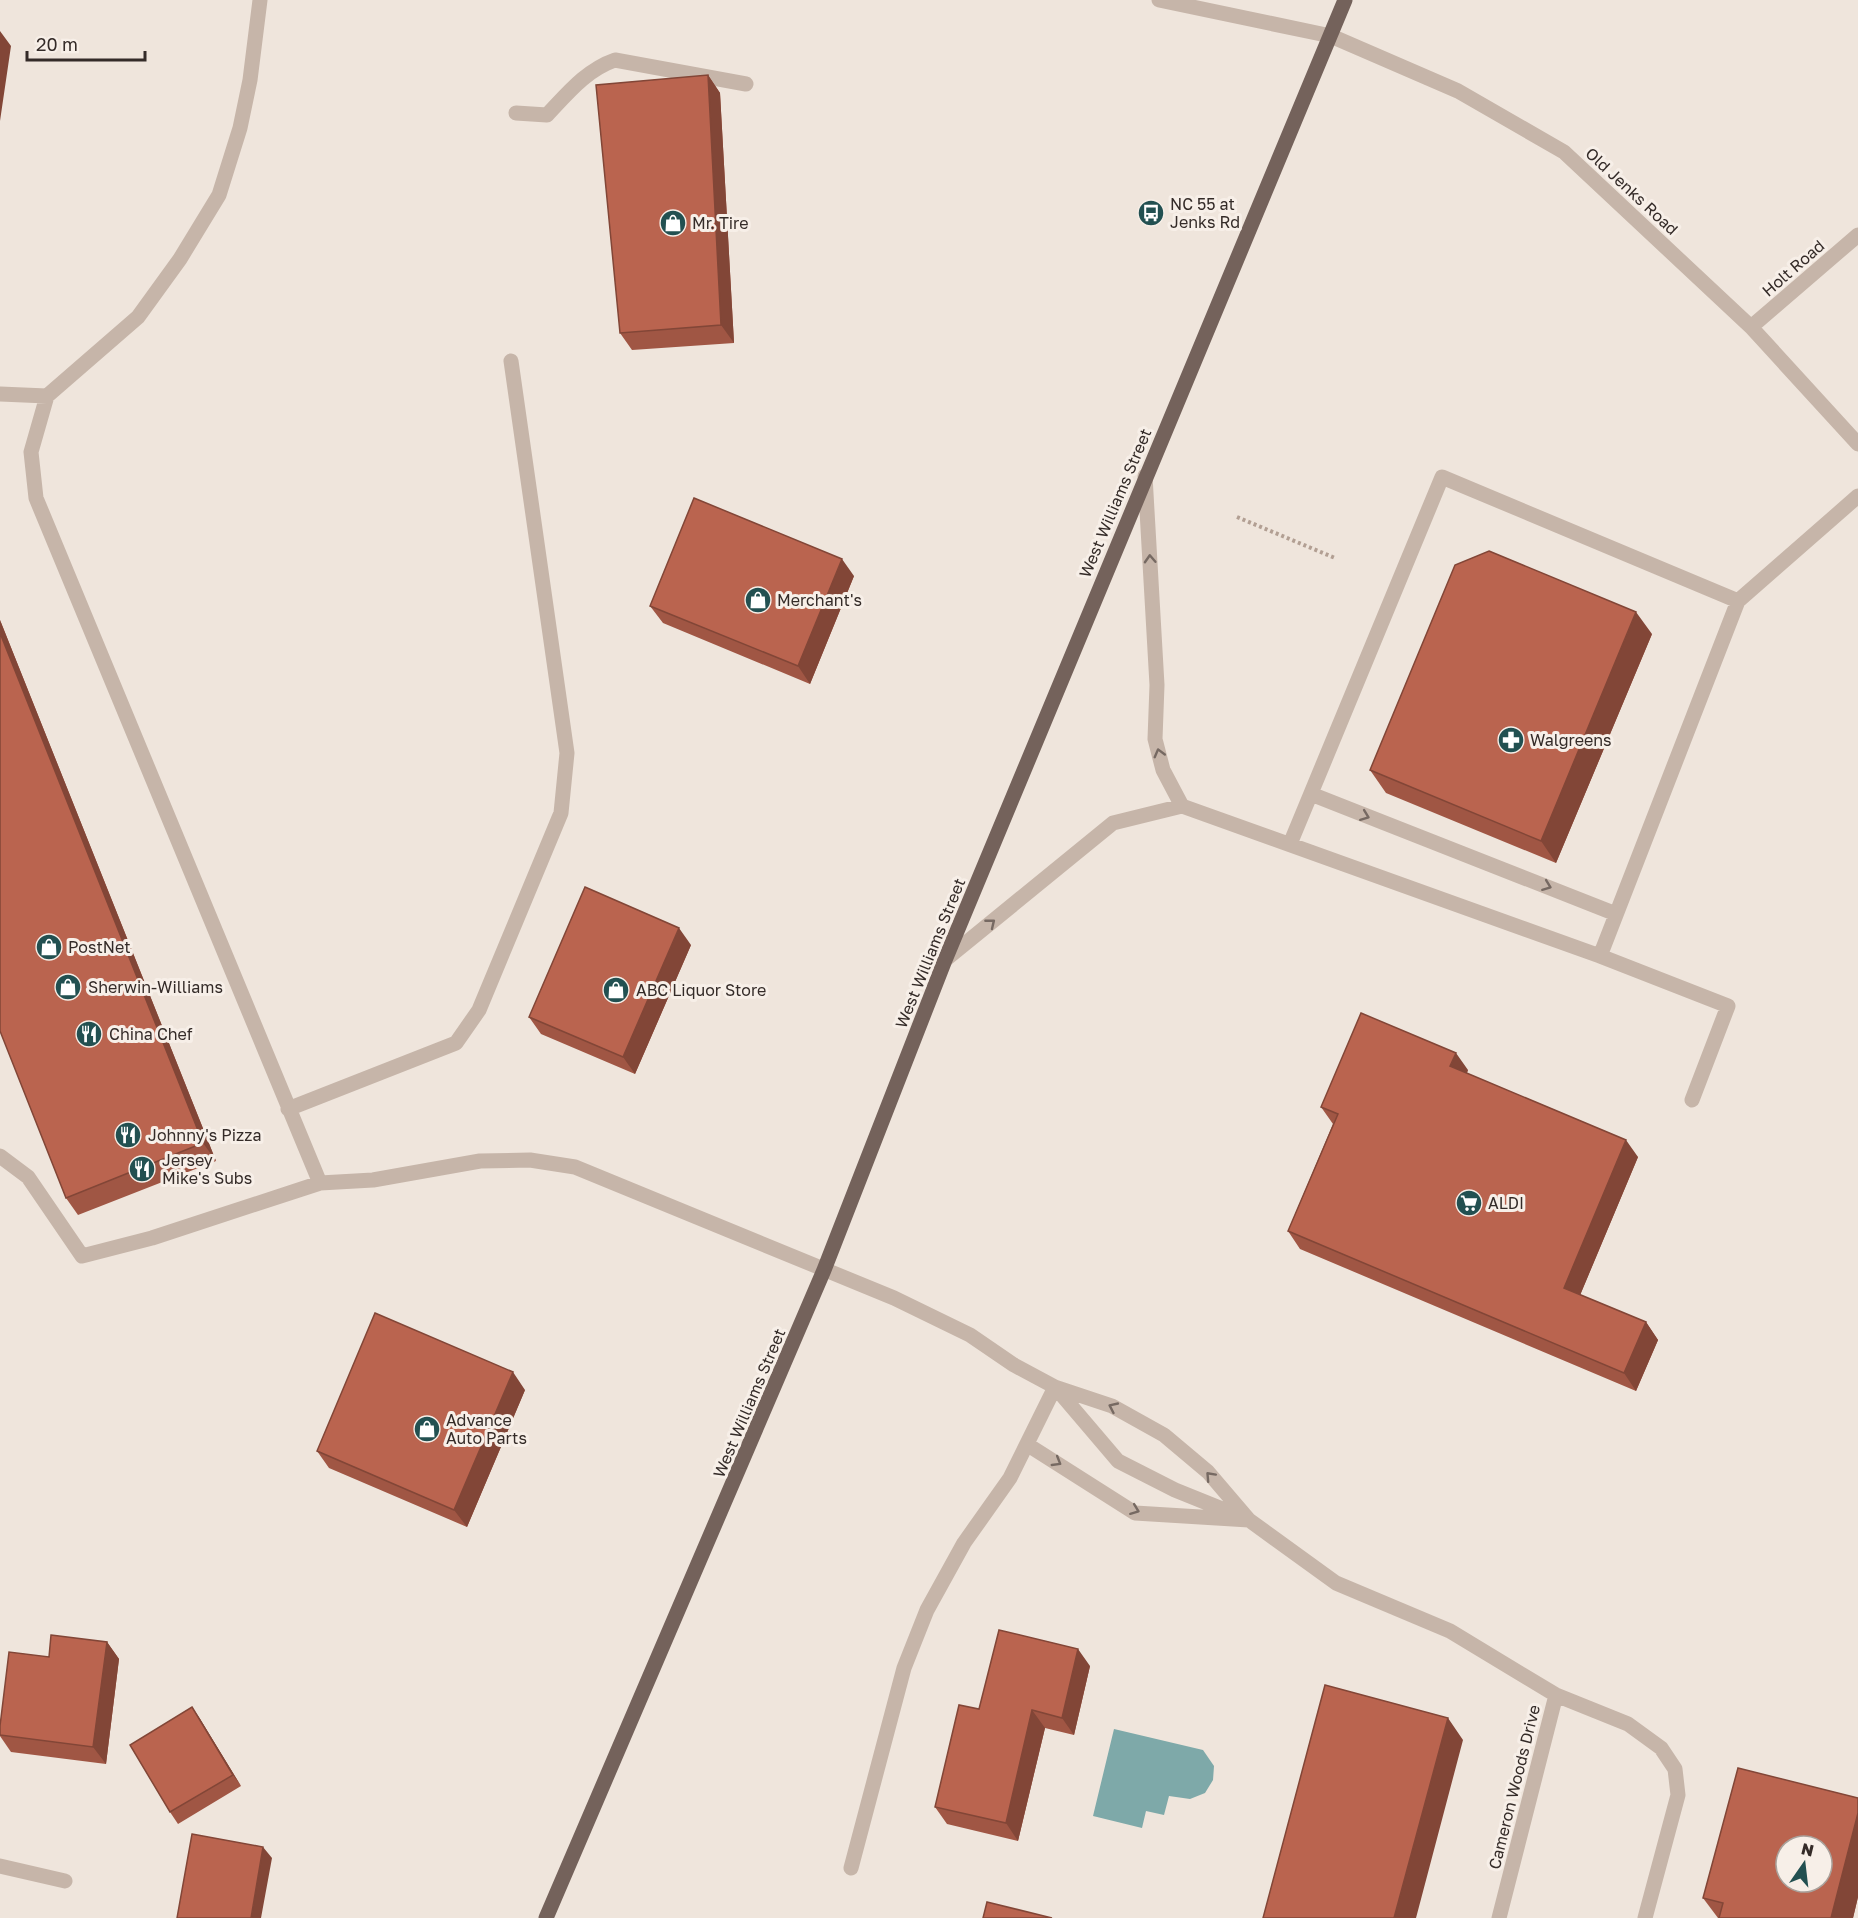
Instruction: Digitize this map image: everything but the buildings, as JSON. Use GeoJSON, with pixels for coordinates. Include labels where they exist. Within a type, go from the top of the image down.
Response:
{"type":"FeatureCollection","features":[{"type":"Feature","properties":{"kind":"main road","name":"West Williams Street"},"geometry":{"type":"LineString","coordinates":[[546,1918],[824,1270],[945,960],[1145,475],[1345,0]]}},
{"type":"Feature","properties":{"kind":"street"},"geometry":{"type":"LineString","coordinates":[[260,0],[246,99],[219,195],[180,259],[138,317],[47,396],[31,452],[36,498],[320,1183]]}},
{"type":"Feature","properties":{"kind":"street","name":"Old Jenks Road"},"geometry":{"type":"LineString","coordinates":[[1159,0],[1331,36],[1458,91],[1564,152],[1751,327],[1858,444]]}},
{"type":"Feature","properties":{"kind":"street"},"geometry":{"type":"LineString","coordinates":[[516,113],[547,116],[579,81],[600,65],[615,60],[746,84]]}},
{"type":"Feature","properties":{"kind":"street","name":"Holt Road"},"geometry":{"type":"LineString","coordinates":[[1751,327],[1858,235]]}},
{"type":"Feature","properties":{"kind":"street"},"geometry":{"type":"LineString","coordinates":[[288,1109],[456,1043],[478,1010],[561,813],[567,753],[511,361]]}},
{"type":"Feature","properties":{"kind":"street"},"geometry":{"type":"LineString","coordinates":[[0,394],[47,396]]}},
{"type":"Feature","properties":{"kind":"street"},"geometry":{"type":"LineString","coordinates":[[1145,475],[1157,685],[1155,740],[1163,770],[1182,806]]}},
{"type":"Feature","properties":{"kind":"street"},"geometry":{"type":"LineString","coordinates":[[1290,844],[1442,477],[1738,601]]}},
{"type":"Feature","properties":{"kind":"street"},"geometry":{"type":"LineString","coordinates":[[1600,956],[1738,601],[1858,496]]}},
{"type":"Feature","properties":{"kind":"street"},"geometry":{"type":"LineString","coordinates":[[1311,794],[1617,914]]}},
{"type":"Feature","properties":{"kind":"street"},"geometry":{"type":"LineString","coordinates":[[945,960],[1113,823],[1182,806],[1600,956],[1728,1006],[1692,1100]]}},
{"type":"Feature","properties":{"kind":"street","name":"Cameron Woods Drive"},"geometry":{"type":"LineString","coordinates":[[0,1156],[28,1177],[82,1256],[152,1238],[320,1183],[373,1180],[480,1161],[530,1160],[575,1167],[894,1298],[970,1335],[1014,1365],[1055,1387],[1112,1406],[1164,1435],[1208,1472],[1249,1520],[1335,1583],[1450,1630],[1556,1695],[1499,1918]]}},
{"type":"Feature","properties":{"kind":"street"},"geometry":{"type":"LineString","coordinates":[[851,1868],[904,1668],[927,1610],[964,1543],[1010,1478],[1055,1387]]}},
{"type":"Feature","properties":{"kind":"street","name":"Cameron Woods Drive"},"geometry":{"type":"LineString","coordinates":[[1055,1387],[1118,1461],[1175,1490],[1249,1520]]}},
{"type":"Feature","properties":{"kind":"street"},"geometry":{"type":"LineString","coordinates":[[1028,1445],[1135,1513],[1249,1520]]}},
{"type":"Feature","properties":{"kind":"street"},"geometry":{"type":"LineString","coordinates":[[1556,1695],[1628,1724],[1661,1748],[1675,1769],[1678,1795],[1646,1918]]}},
{"type":"Feature","properties":{"kind":"street"},"geometry":{"type":"LineString","coordinates":[[0,1866],[65,1881]]}},
{"type":"Feature","properties":{"kind":"path"},"geometry":{"type":"LineString","coordinates":[[1238,517],[1335,558]]}},
{"type":"Feature","properties":{"kind":"water"},"geometry":{"type":"Polygon","coordinates":[[[1114,1729],[1203,1750],[1214,1766],[1213,1780],[1205,1793],[1190,1799],[1169,1796],[1164,1815],[1146,1811],[1142,1828],[1093,1816],[1114,1729]]]}},
{"type":"Feature","properties":{"kind":"place","name":"NC 55 at Jenks Rd"},"geometry":{"type":"Point","coordinates":[1151,213]}},
{"type":"Feature","properties":{"kind":"place","name":"Mr. Tire"},"geometry":{"type":"Point","coordinates":[673,223]}},
{"type":"Feature","properties":{"kind":"place","name":"Merchant's"},"geometry":{"type":"Point","coordinates":[758,600]}},
{"type":"Feature","properties":{"kind":"place","name":"Walgreens"},"geometry":{"type":"Point","coordinates":[1511,740]}},
{"type":"Feature","properties":{"kind":"place","name":"PostNet"},"geometry":{"type":"Point","coordinates":[49,947]}},
{"type":"Feature","properties":{"kind":"place","name":"Sherwin-Williams"},"geometry":{"type":"Point","coordinates":[68,987]}},
{"type":"Feature","properties":{"kind":"place","name":"ABC Liquor Store"},"geometry":{"type":"Point","coordinates":[616,990]}},
{"type":"Feature","properties":{"kind":"place","name":"China Chef"},"geometry":{"type":"Point","coordinates":[89,1034]}},
{"type":"Feature","properties":{"kind":"place","name":"Johnny's Pizza"},"geometry":{"type":"Point","coordinates":[128,1135]}},
{"type":"Feature","properties":{"kind":"place","name":"Jersey Mike's Subs"},"geometry":{"type":"Point","coordinates":[142,1169]}},
{"type":"Feature","properties":{"kind":"place","name":"ALDI"},"geometry":{"type":"Point","coordinates":[1469,1203]}},
{"type":"Feature","properties":{"kind":"place","name":"Advance Auto Parts"},"geometry":{"type":"Point","coordinates":[427,1429]}}]}
